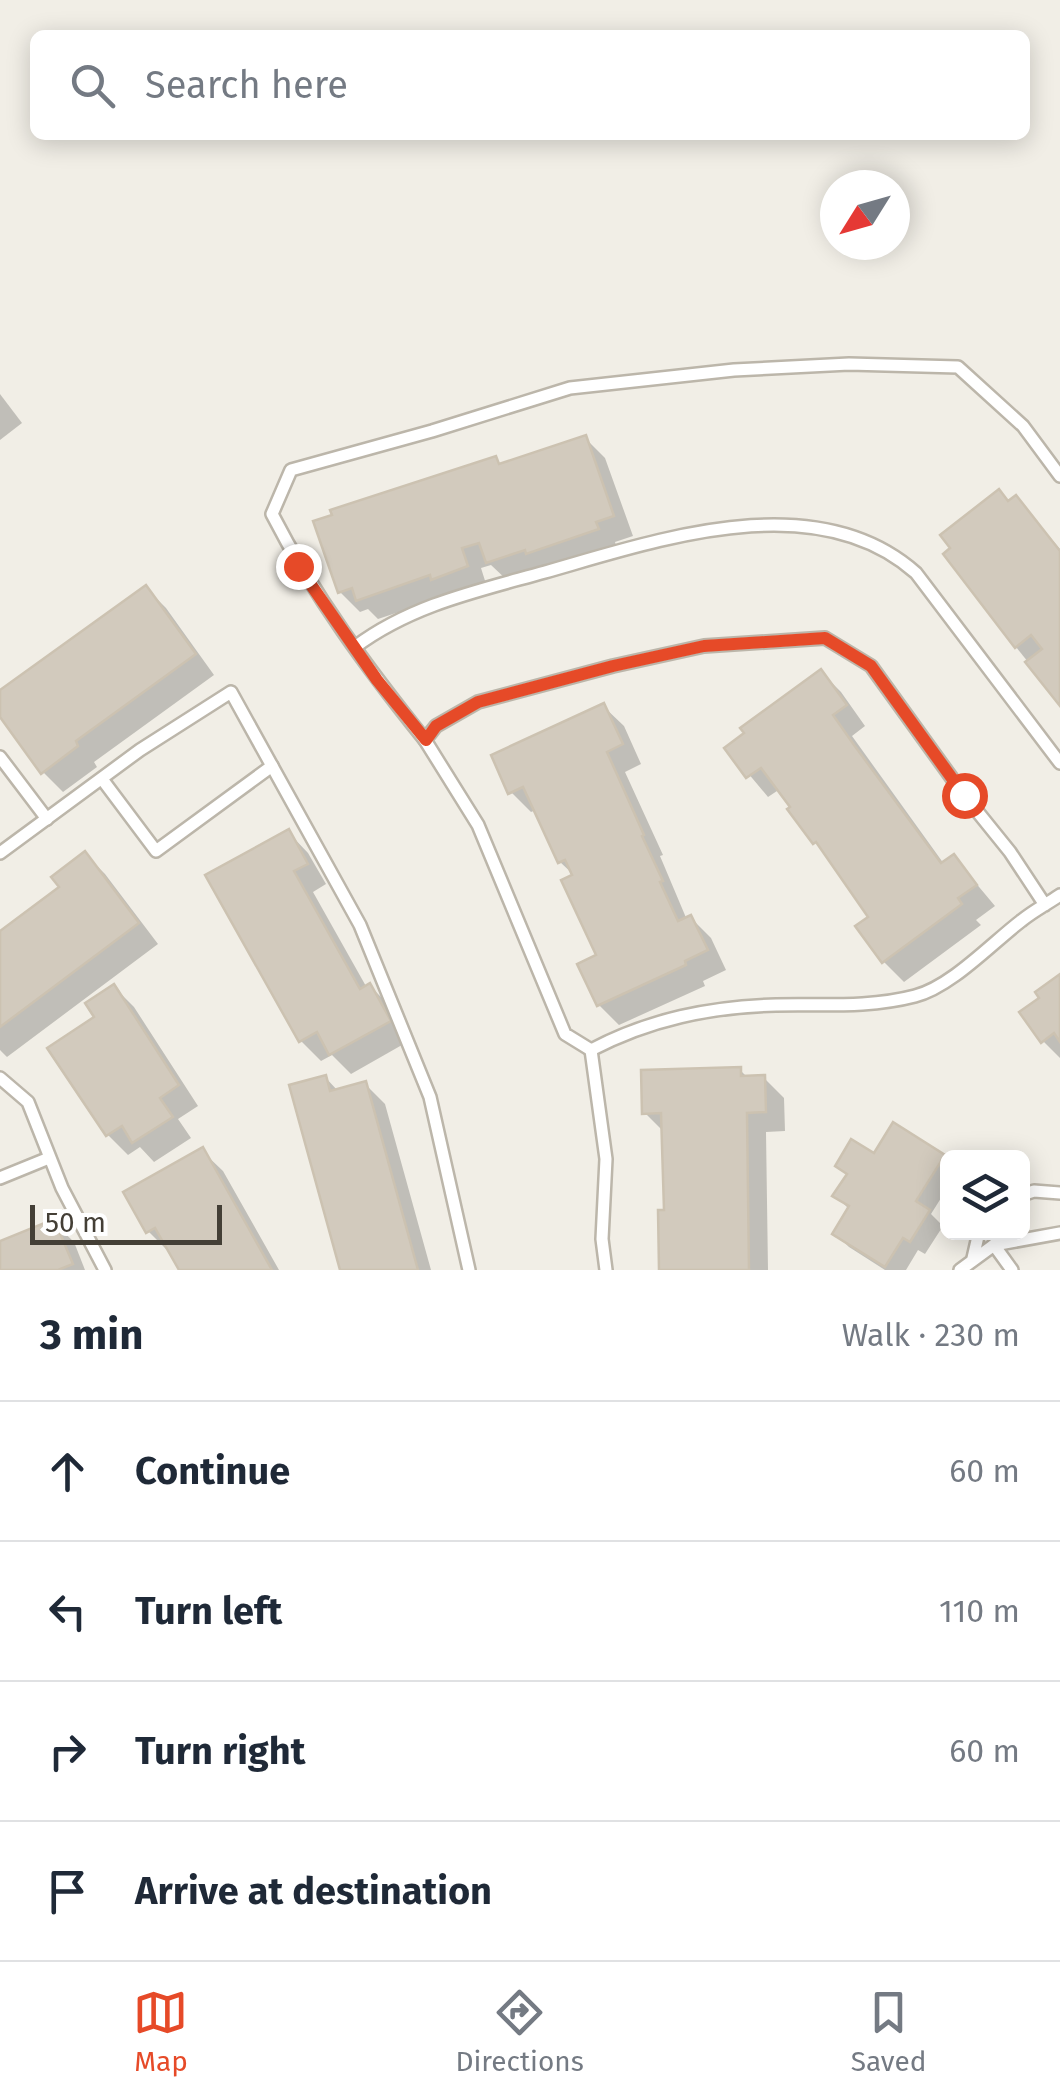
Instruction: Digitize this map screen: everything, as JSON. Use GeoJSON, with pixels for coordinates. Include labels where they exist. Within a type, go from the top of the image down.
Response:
{"type":"FeatureCollection","features":[{"type":"Feature","properties":{"kind":"lane"},"geometry":{"type":"LineString","coordinates":[[591,1050],[565,1034],[478,824],[426,740],[298,566],[272,514],[291,470],[570,388],[734,370],[848,364],[958,367],[1023,426],[1060,476]]}},
{"type":"Feature","properties":{"kind":"lane"},"geometry":{"type":"LineString","coordinates":[[355,647],[384,626],[431,604],[650,542],[751,526],[831,531],[863,538],[895,554],[916,573],[1060,763]]}},
{"type":"Feature","properties":{"kind":"lane"},"geometry":{"type":"LineString","coordinates":[[426,740],[436,726],[478,702],[613,666],[704,646],[825,638],[871,666],[1045,905]]}},
{"type":"Feature","properties":{"kind":"lane"},"geometry":{"type":"LineString","coordinates":[[0,853],[231,692],[360,925],[430,1097],[469,1270]]}},
{"type":"Feature","properties":{"kind":"lane"},"geometry":{"type":"LineString","coordinates":[[0,757],[47,818]]}},
{"type":"Feature","properties":{"kind":"lane"},"geometry":{"type":"LineString","coordinates":[[102,779],[156,850],[272,766]]}},
{"type":"Feature","properties":{"kind":"lane"},"geometry":{"type":"LineString","coordinates":[[591,1050],[624,1032],[698,1011],[868,1004],[920,995],[976,960],[1022,920],[1060,895]]}},
{"type":"Feature","properties":{"kind":"lane"},"geometry":{"type":"LineString","coordinates":[[591,1050],[606,1159],[602,1239],[606,1270]]}},
{"type":"Feature","properties":{"kind":"lane"},"geometry":{"type":"LineString","coordinates":[[0,1078],[28,1102],[48,1158],[105,1270]]}},
{"type":"Feature","properties":{"kind":"lane"},"geometry":{"type":"LineString","coordinates":[[0,1178],[48,1158]]}},
{"type":"Feature","properties":{"kind":"lane"},"geometry":{"type":"LineString","coordinates":[[1030,1192],[1060,1194]]}},
{"type":"Feature","properties":{"kind":"lane"},"geometry":{"type":"LineString","coordinates":[[960,1270],[994,1245],[1060,1233]]}},
{"type":"Feature","properties":{"kind":"lane"},"geometry":{"type":"LineString","coordinates":[[973,1258],[976,1240]]}},
{"type":"Feature","properties":{"kind":"lane"},"geometry":{"type":"LineString","coordinates":[[994,1245],[1012,1270]]}},
{"type":"Feature","properties":{"kind":"building"},"geometry":{"type":"Polygon","coordinates":[[[586,435],[614,516],[596,522],[599,529],[486,563],[479,543],[462,548],[468,566],[431,580],[430,575],[356,601],[352,588],[338,593],[313,521],[332,515],[330,510],[496,456],[499,464],[586,435]]]}},
{"type":"Feature","properties":{"kind":"building"},"geometry":{"type":"Polygon","coordinates":[[[999,489],[1008,501],[1016,495],[1060,551],[1060,706],[1025,662],[1042,649],[1031,635],[1015,648],[943,554],[950,548],[940,535],[999,489]]]}},
{"type":"Feature","properties":{"kind":"building"},"geometry":{"type":"Polygon","coordinates":[[[146,585],[196,654],[76,741],[78,746],[41,774],[0,717],[0,690],[146,585]]]}},
{"type":"Feature","properties":{"kind":"building"},"geometry":{"type":"Polygon","coordinates":[[[821,669],[847,705],[833,715],[854,745],[941,863],[954,854],[977,885],[958,898],[962,904],[882,963],[855,926],[868,917],[816,842],[813,844],[761,768],[746,778],[724,748],[744,733],[740,728],[821,669]]]}},
{"type":"Feature","properties":{"kind":"building"},"geometry":{"type":"Polygon","coordinates":[[[604,703],[623,744],[607,752],[663,881],[660,882],[678,921],[691,915],[708,950],[685,961],[686,965],[597,1006],[577,964],[596,955],[561,880],[572,875],[565,860],[558,863],[523,787],[508,794],[491,755],[604,703]]]}},
{"type":"Feature","properties":{"kind":"building"},"geometry":{"type":"Polygon","coordinates":[[[289,829],[308,864],[294,871],[360,989],[370,983],[391,1021],[329,1055],[317,1032],[299,1042],[205,875],[289,829]]]}},
{"type":"Feature","properties":{"kind":"building"},"geometry":{"type":"Polygon","coordinates":[[[85,851],[139,923],[0,1027],[0,931],[59,887],[51,877],[85,851]]]}},
{"type":"Feature","properties":{"kind":"building"},"geometry":{"type":"Polygon","coordinates":[[[1060,974],[1060,1042],[1054,1033],[1041,1043],[1019,1012],[1039,998],[1035,992],[1060,974]]]}},
{"type":"Feature","properties":{"kind":"building"},"geometry":{"type":"Polygon","coordinates":[[[114,984],[179,1085],[160,1098],[173,1117],[132,1143],[122,1126],[106,1136],[47,1048],[94,1017],[85,1003],[114,984]]]}},
{"type":"Feature","properties":{"kind":"building"},"geometry":{"type":"Polygon","coordinates":[[[741,1067],[741,1076],[765,1075],[766,1112],[747,1113],[749,1270],[659,1270],[658,1210],[664,1210],[661,1113],[642,1114],[641,1070],[741,1067]]]}},
{"type":"Feature","properties":{"kind":"building"},"geometry":{"type":"Polygon","coordinates":[[[326,1075],[330,1091],[366,1081],[418,1270],[340,1270],[289,1085],[326,1075]]]}},
{"type":"Feature","properties":{"kind":"building"},"geometry":{"type":"Polygon","coordinates":[[[893,1122],[940,1152],[940,1163],[916,1201],[930,1210],[910,1242],[903,1238],[885,1267],[832,1234],[849,1206],[832,1196],[847,1174],[835,1166],[851,1139],[874,1153],[893,1122]]]}},
{"type":"Feature","properties":{"kind":"building"},"geometry":{"type":"Polygon","coordinates":[[[203,1147],[272,1270],[179,1270],[155,1228],[146,1233],[123,1192],[203,1147]]]}},
{"type":"Feature","properties":{"kind":"building"},"geometry":{"type":"Polygon","coordinates":[[[54,1219],[73,1264],[58,1270],[0,1270],[0,1241],[54,1219]]]}},
{"type":"Feature","properties":{"kind":"route"},"geometry":{"type":"LineString","coordinates":[[298,566],[377,680],[426,740],[436,726],[478,702],[613,666],[704,646],[825,638],[871,666],[964,795]]}}]}
